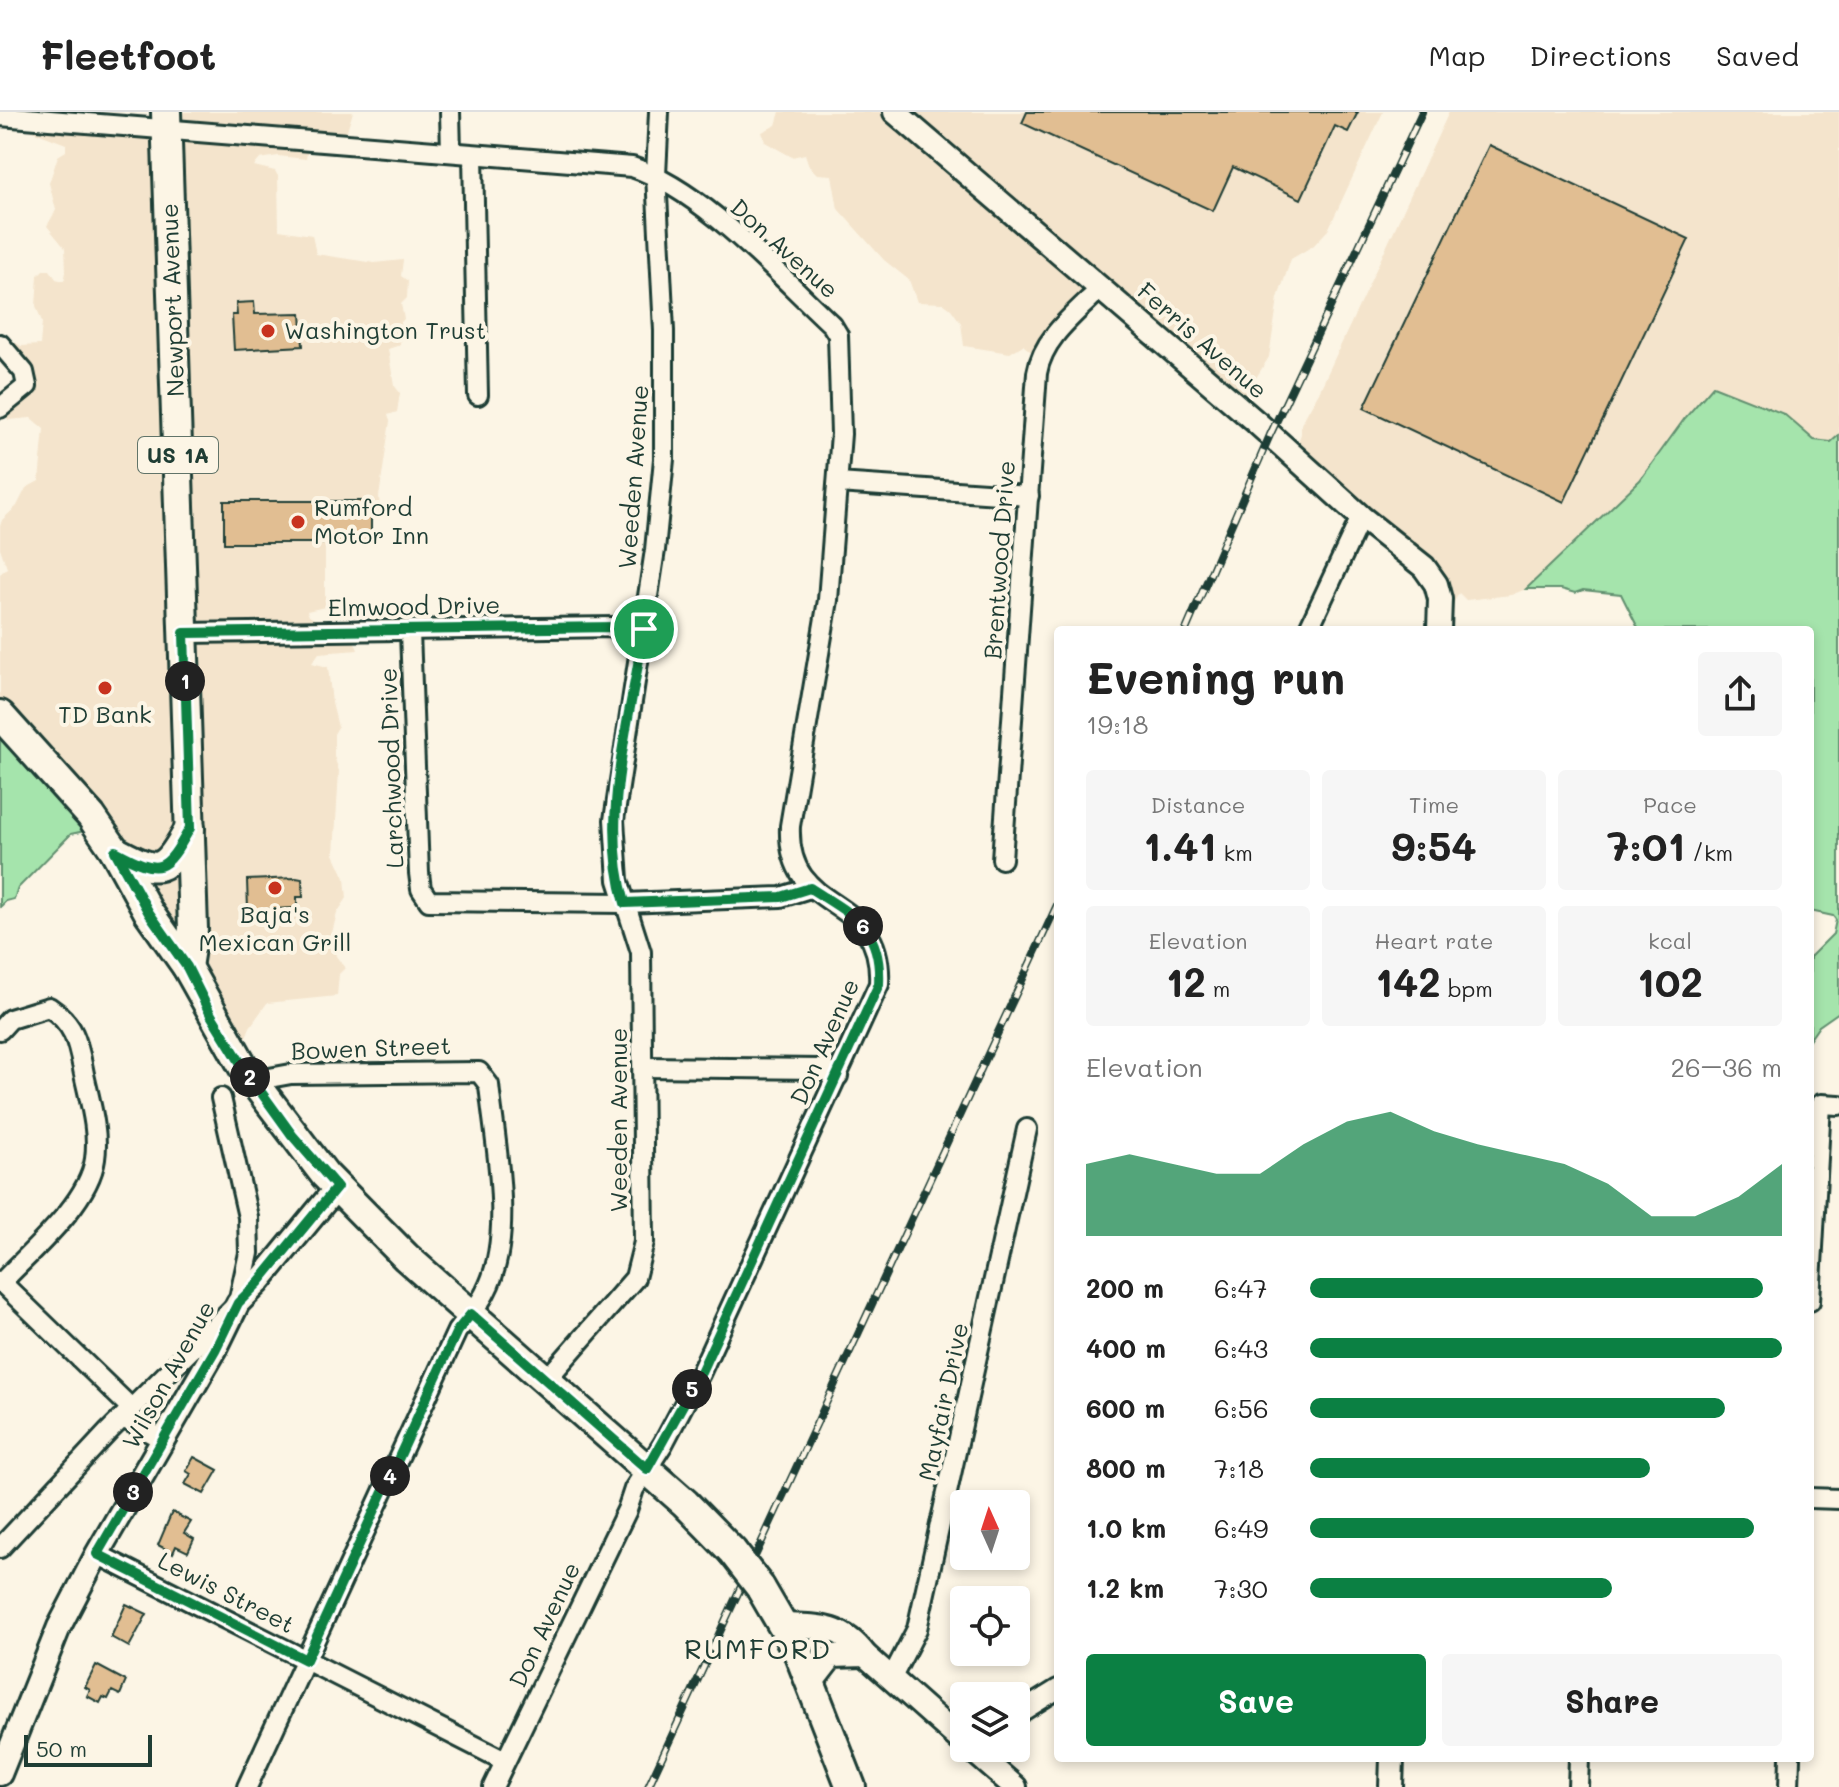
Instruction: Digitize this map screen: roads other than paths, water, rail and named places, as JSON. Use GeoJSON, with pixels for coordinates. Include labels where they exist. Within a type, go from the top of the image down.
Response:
{"type":"FeatureCollection","features":[{"type":"Feature","properties":{"kind":"main road","name":"Newport Avenue"},"geometry":{"type":"LineString","coordinates":[[166,120],[193,929],[187,967]]}},
{"type":"Feature","properties":{"kind":"main road"},"geometry":{"type":"LineString","coordinates":[[0,715],[91,816],[115,851],[149,913],[187,967],[211,1015],[253,1081],[292,1135],[337,1187],[383,1236],[647,1469],[732,1551],[784,1625],[812,1682],[851,1787]]}},
{"type":"Feature","properties":{"kind":"main road"},"geometry":{"type":"LineString","coordinates":[[115,851],[144,867],[156,868],[167,863],[190,828]]}},
{"type":"Feature","properties":{"kind":"street"},"geometry":{"type":"LineString","coordinates":[[450,112],[451,152]]}},
{"type":"Feature","properties":{"kind":"street","name":"Weeden Avenue"},"geometry":{"type":"LineString","coordinates":[[546,1380],[635,1278],[642,1258],[644,1067],[641,952],[618,880],[614,820],[655,550],[665,402],[656,175],[659,112]]}},
{"type":"Feature","properties":{"kind":"street","name":"Ferris Avenue"},"geometry":{"type":"LineString","coordinates":[[895,112],[1361,517],[1424,567],[1436,584],[1440,599],[1439,626]]}},
{"type":"Feature","properties":{"kind":"street"},"geometry":{"type":"LineString","coordinates":[[0,116],[166,120],[473,155],[632,167],[656,175]]}},
{"type":"Feature","properties":{"kind":"street"},"geometry":{"type":"LineString","coordinates":[[473,155],[478,395]]}},
{"type":"Feature","properties":{"kind":"street","name":"Don Avenue"},"geometry":{"type":"LineString","coordinates":[[493,1787],[627,1510],[634,1489],[700,1374],[879,984],[880,964],[875,942],[859,921],[810,888],[796,868],[789,848],[790,826],[828,600],[841,434],[838,335],[832,325],[746,245],[681,190],[656,175]]}},
{"type":"Feature","properties":{"kind":"street","name":"Brentwood Drive"},"geometry":{"type":"LineString","coordinates":[[1002,859],[1040,355],[1054,335],[1101,288]]}},
{"type":"Feature","properties":{"kind":"street"},"geometry":{"type":"LineString","coordinates":[[0,344],[24,372],[27,386],[0,408]]}},
{"type":"Feature","properties":{"kind":"street"},"geometry":{"type":"LineString","coordinates":[[838,483],[1029,496]]}},
{"type":"Feature","properties":{"kind":"street"},"geometry":{"type":"LineString","coordinates":[[1310,626],[1361,517]]}},
{"type":"Feature","properties":{"kind":"street","name":"Elmwood Drive"},"geometry":{"type":"LineString","coordinates":[[184,633],[644,629]]}},
{"type":"Feature","properties":{"kind":"street","name":"Larchwood Drive"},"geometry":{"type":"LineString","coordinates":[[410,632],[419,873],[421,889],[429,901],[625,903],[781,897],[810,888]]}},
{"type":"Feature","properties":{"kind":"street"},"geometry":{"type":"LineString","coordinates":[[0,1030],[10,1019],[49,1007],[66,1018],[77,1041],[95,1127],[95,1159],[87,1187],[1,1282],[128,1413],[164,1440]]}},
{"type":"Feature","properties":{"kind":"street"},"geometry":{"type":"LineString","coordinates":[[644,1067],[821,1069],[838,1076]]}},
{"type":"Feature","properties":{"kind":"street","name":"Bowen Street"},"geometry":{"type":"LineString","coordinates":[[253,1081],[291,1074],[479,1072],[489,1085],[501,1206],[497,1253],[487,1290],[471,1314]]}},
{"type":"Feature","properties":{"kind":"street"},"geometry":{"type":"LineString","coordinates":[[0,1548],[238,1303],[249,1253],[248,1217],[221,1098]]}},
{"type":"Feature","properties":{"kind":"street"},"geometry":{"type":"LineString","coordinates":[[1814,1262],[1830,1104]]}},
{"type":"Feature","properties":{"kind":"street","name":"Mayfair Drive"},"geometry":{"type":"LineString","coordinates":[[891,1679],[917,1629],[1027,1129]]}},
{"type":"Feature","properties":{"kind":"street","name":"Wilson Avenue"},"geometry":{"type":"LineString","coordinates":[[0,1774],[54,1638],[97,1554],[164,1440],[238,1303],[337,1187]]}},
{"type":"Feature","properties":{"kind":"street"},"geometry":{"type":"LineString","coordinates":[[247,1787],[457,1331],[471,1314]]}},
{"type":"Feature","properties":{"kind":"street"},"geometry":{"type":"LineString","coordinates":[[1814,1498],[1839,1499]]}},
{"type":"Feature","properties":{"kind":"street","name":"Lewis Street"},"geometry":{"type":"LineString","coordinates":[[97,1554],[505,1761]]}},
{"type":"Feature","properties":{"kind":"street"},"geometry":{"type":"LineString","coordinates":[[784,1625],[813,1626],[853,1637],[865,1655],[950,1731]]}},
{"type":"Feature","properties":{"kind":"street"},"geometry":{"type":"LineString","coordinates":[[812,1682],[832,1656],[865,1655]]}},
{"type":"Feature","properties":{"kind":"street"},"geometry":{"type":"LineString","coordinates":[[1030,1706],[1054,1691]]}},
{"type":"Feature","properties":{"kind":"street"},"geometry":{"type":"LineString","coordinates":[[986,1762],[1015,1787]]}},
{"type":"Feature","properties":{"kind":"street"},"geometry":{"type":"LineString","coordinates":[[1391,1787],[1392,1762]]}},
{"type":"Feature","properties":{"kind":"street"},"geometry":{"type":"LineString","coordinates":[[1578,1787],[1579,1762]]}},
{"type":"Feature","properties":{"kind":"street"},"geometry":{"type":"LineString","coordinates":[[1789,1787],[1790,1762]]}},
{"type":"Feature","properties":{"kind":"railway"},"geometry":{"type":"LineString","coordinates":[[1188,626],[1270,435],[1422,112]]}},
{"type":"Feature","properties":{"kind":"railway"},"geometry":{"type":"LineString","coordinates":[[648,1787],[1054,912]]}},
{"type":"Feature","properties":{"kind":"place","name":"Washington Trust"},"geometry":{"type":"Point","coordinates":[268,331]}},
{"type":"Feature","properties":{"kind":"place","name":"Rumford Motor Inn"},"geometry":{"type":"Point","coordinates":[298,522]}},
{"type":"Feature","properties":{"kind":"place","name":"TD Bank"},"geometry":{"type":"Point","coordinates":[105,688]}},
{"type":"Feature","properties":{"kind":"place","name":"Baja's Mexican Grill"},"geometry":{"type":"Point","coordinates":[275,888]}},
{"type":"Feature","properties":{"kind":"district","name":"RUMFORD"},"geometry":{"type":"Point","coordinates":[758,1649]}}]}
